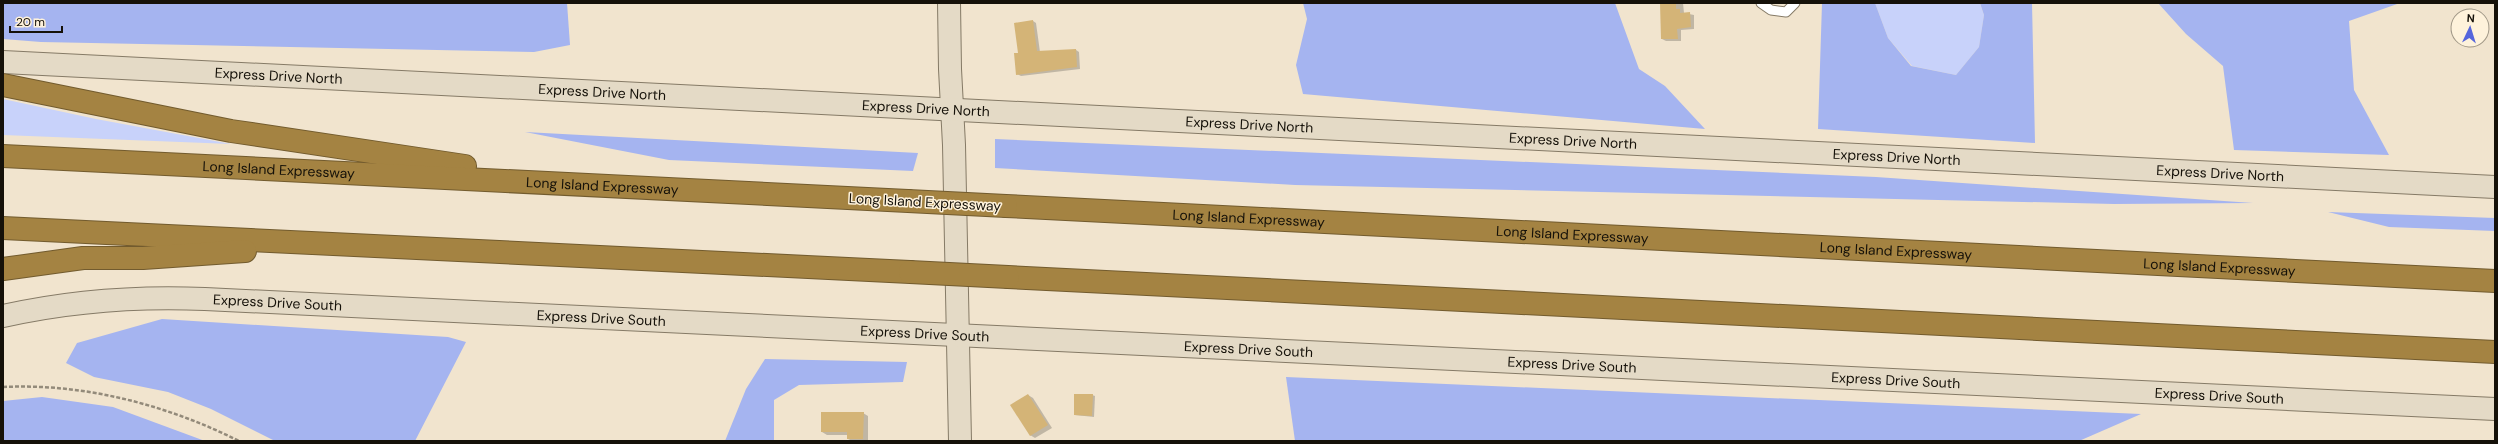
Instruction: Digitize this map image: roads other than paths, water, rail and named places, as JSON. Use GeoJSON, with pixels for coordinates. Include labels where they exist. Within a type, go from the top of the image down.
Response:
{"type":"FeatureCollection","features":[{"type":"Feature","properties":{"kind":"highway"},"geometry":{"type":"LineString","coordinates":[[3,85],[166,119],[286,140],[585,185]]}},
{"type":"Feature","properties":{"kind":"highway","name":"Long Island Expressway"},"geometry":{"type":"LineString","coordinates":[[3,156],[2495,281]]}},
{"type":"Feature","properties":{"kind":"highway"},"geometry":{"type":"LineString","coordinates":[[3,228],[350,244],[2495,352]]}},
{"type":"Feature","properties":{"kind":"highway"},"geometry":{"type":"LineString","coordinates":[[3,269],[83,258],[143,258],[350,244]]}},
{"type":"Feature","properties":{"kind":"highway"},"geometry":{"type":"LineString","coordinates":[[2461,350],[2495,357]]}},
{"type":"Feature","properties":{"kind":"main road"},"geometry":{"type":"LineString","coordinates":[[949,3],[960,441]]}},
{"type":"Feature","properties":{"kind":"main road","name":"Express Drive North"},"geometry":{"type":"LineString","coordinates":[[3,62],[2495,187]]}},
{"type":"Feature","properties":{"kind":"main road","name":"Express Drive South"},"geometry":{"type":"LineString","coordinates":[[3,316],[72,303],[171,298],[2495,409]]}},
{"type":"Feature","properties":{"kind":"lane"},"geometry":{"type":"LineString","coordinates":[[1762,3],[1771,10],[1786,12],[1795,3]]}}]}
